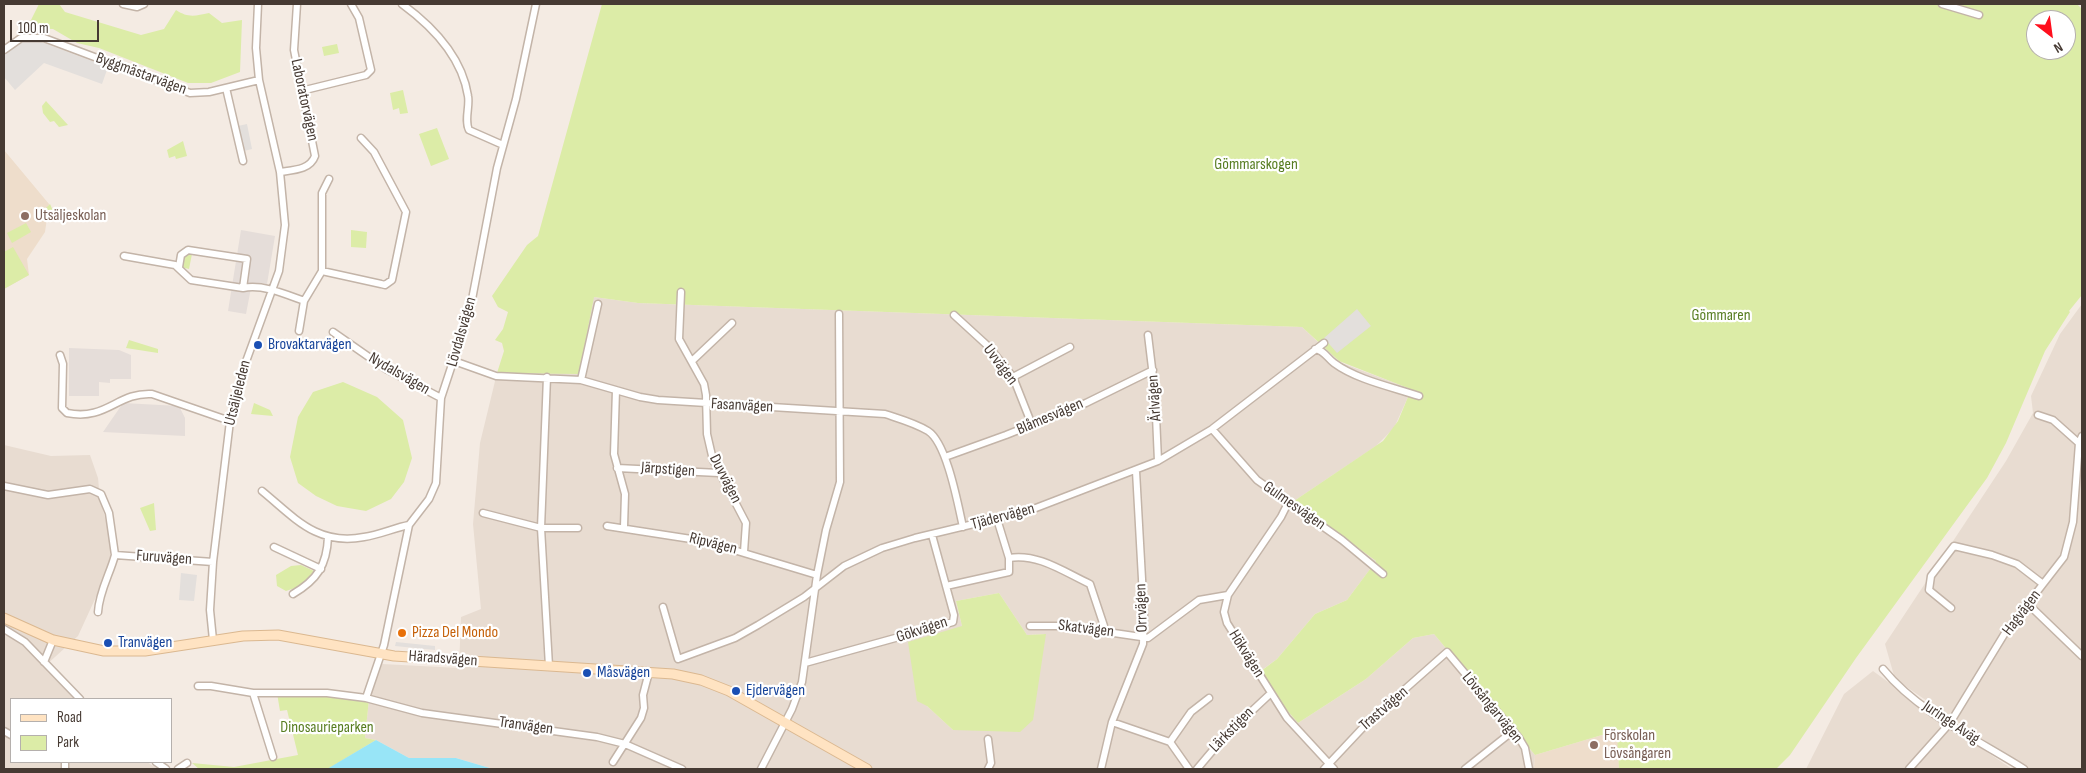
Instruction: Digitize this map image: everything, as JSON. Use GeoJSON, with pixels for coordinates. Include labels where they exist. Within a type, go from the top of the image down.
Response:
{"type":"FeatureCollection","features":[{"type":"Feature","properties":{"kind":"street"},"geometry":{"type":"LineString","coordinates":[[123,4],[137,7],[144,4]]}},
{"type":"Feature","properties":{"kind":"street","name":"Utsäljeleden"},"geometry":{"type":"LineString","coordinates":[[213,640],[210,610],[213,562],[230,421],[244,367],[274,290],[281,259],[285,225],[280,172],[259,80],[256,48],[258,4]]}},
{"type":"Feature","properties":{"kind":"street","name":"Laboratorvägen"},"geometry":{"type":"LineString","coordinates":[[280,172],[305,167],[313,162],[315,156],[294,50],[297,4]]}},
{"type":"Feature","properties":{"kind":"street"},"geometry":{"type":"LineString","coordinates":[[301,91],[366,75],[371,70],[359,18],[351,4]]}},
{"type":"Feature","properties":{"kind":"street"},"geometry":{"type":"LineString","coordinates":[[402,4],[438,36],[453,58],[467,90],[469,130],[503,145]]}},
{"type":"Feature","properties":{"kind":"street","name":"Lövdalsvägen"},"geometry":{"type":"LineString","coordinates":[[380,654],[409,525],[429,498],[436,483],[441,398],[470,310],[503,145],[516,99],[536,4]]}},
{"type":"Feature","properties":{"kind":"street"},"geometry":{"type":"LineString","coordinates":[[1942,4],[1979,15]]}},
{"type":"Feature","properties":{"kind":"street","name":"Byggmästarvägen"},"geometry":{"type":"LineString","coordinates":[[4,50],[21,38],[44,38],[190,93],[209,92],[259,80]]}},
{"type":"Feature","properties":{"kind":"street"},"geometry":{"type":"LineString","coordinates":[[226,88],[243,161]]}},
{"type":"Feature","properties":{"kind":"street"},"geometry":{"type":"LineString","coordinates":[[322,271],[386,285],[392,280],[406,212],[374,152],[361,138]]}},
{"type":"Feature","properties":{"kind":"street"},"geometry":{"type":"LineString","coordinates":[[299,331],[304,301],[322,271],[322,194],[329,179]]}},
{"type":"Feature","properties":{"kind":"street"},"geometry":{"type":"LineString","coordinates":[[179,267],[181,255],[188,250],[247,259],[243,288]]}},
{"type":"Feature","properties":{"kind":"street"},"geometry":{"type":"LineString","coordinates":[[124,256],[179,267],[191,280],[243,288],[250,286],[274,290],[304,301]]}},
{"type":"Feature","properties":{"kind":"street","name":"Duvvägen"},"geometry":{"type":"LineString","coordinates":[[681,292],[679,339],[704,384],[707,404],[707,434],[718,473],[746,523],[744,552]]}},
{"type":"Feature","properties":{"kind":"street"},"geometry":{"type":"LineString","coordinates":[[582,380],[598,304]]}},
{"type":"Feature","properties":{"kind":"street"},"geometry":{"type":"LineString","coordinates":[[760,769],[800,688],[817,575],[826,530],[840,482],[838,314]]}},
{"type":"Feature","properties":{"kind":"street","name":"Uvvägen"},"geometry":{"type":"LineString","coordinates":[[954,315],[989,347],[1013,377],[1032,425]]}},
{"type":"Feature","properties":{"kind":"street"},"geometry":{"type":"LineString","coordinates":[[692,361],[732,323]]}},
{"type":"Feature","properties":{"kind":"street","name":"Nydalsvägen"},"geometry":{"type":"LineString","coordinates":[[333,332],[386,369],[441,398]]}},
{"type":"Feature","properties":{"kind":"street","name":"Ärlvägen"},"geometry":{"type":"LineString","coordinates":[[1148,335],[1153,370],[1158,461]]}},
{"type":"Feature","properties":{"kind":"street","name":"Tjädervägen"},"geometry":{"type":"LineString","coordinates":[[663,607],[678,660],[735,638],[815,589],[825,579],[864,556],[893,544],[997,520],[1046,505],[1158,461],[1212,429],[1324,343]]}},
{"type":"Feature","properties":{"kind":"street"},"geometry":{"type":"LineString","coordinates":[[1013,377],[1070,347]]}},
{"type":"Feature","properties":{"kind":"street"},"geometry":{"type":"LineString","coordinates":[[1315,349],[1319,350],[1334,363],[1355,374],[1419,396]]}},
{"type":"Feature","properties":{"kind":"street"},"geometry":{"type":"LineString","coordinates":[[60,355],[63,364],[62,408],[67,413],[99,413],[128,396],[143,393],[152,394],[230,421]]}},
{"type":"Feature","properties":{"kind":"street","name":"Fasanvägen"},"geometry":{"type":"LineString","coordinates":[[454,361],[496,376],[582,380],[658,400],[885,414],[909,422],[934,436],[945,457],[963,528]]}},
{"type":"Feature","properties":{"kind":"street","name":"Blåmesvägen"},"geometry":{"type":"LineString","coordinates":[[945,457],[1086,403],[1153,370]]}},
{"type":"Feature","properties":{"kind":"street"},"geometry":{"type":"LineString","coordinates":[[547,378],[541,528],[549,666]]}},
{"type":"Feature","properties":{"kind":"street"},"geometry":{"type":"LineString","coordinates":[[616,390],[614,454],[625,494],[624,527]]}},
{"type":"Feature","properties":{"kind":"street"},"geometry":{"type":"LineString","coordinates":[[2038,415],[2053,420],[2081,445]]}},
{"type":"Feature","properties":{"kind":"street","name":"Gulmesvägen"},"geometry":{"type":"LineString","coordinates":[[1212,429],[1257,480],[1342,540],[1383,574]]}},
{"type":"Feature","properties":{"kind":"street","name":"Hagvägen"},"geometry":{"type":"LineString","coordinates":[[1909,769],[1950,722],[2005,633],[2059,566],[2073,522],[2082,436]]}},
{"type":"Feature","properties":{"kind":"street","name":"Järpstigen"},"geometry":{"type":"LineString","coordinates":[[617,468],[718,473]]}},
{"type":"Feature","properties":{"kind":"street","name":"Orrvägen"},"geometry":{"type":"LineString","coordinates":[[1102,769],[1112,722],[1143,644],[1144,615],[1136,471]]}},
{"type":"Feature","properties":{"kind":"street","name":"Furuvägen"},"geometry":{"type":"LineString","coordinates":[[4,486],[48,495],[90,489],[101,494],[109,513],[116,555],[99,598],[98,612]]}},
{"type":"Feature","properties":{"kind":"street"},"geometry":{"type":"LineString","coordinates":[[262,491],[308,530],[328,537],[365,537],[409,525]]}},
{"type":"Feature","properties":{"kind":"street"},"geometry":{"type":"LineString","coordinates":[[1143,636],[1152,636],[1199,600],[1228,595],[1278,523],[1288,502]]}},
{"type":"Feature","properties":{"kind":"street"},"geometry":{"type":"LineString","coordinates":[[482,514],[541,528],[578,528]]}},
{"type":"Feature","properties":{"kind":"street"},"geometry":{"type":"LineString","coordinates":[[946,586],[1005,575],[1009,572],[1009,558],[997,520]]}},
{"type":"Feature","properties":{"kind":"street","name":"Ripvägen"},"geometry":{"type":"LineString","coordinates":[[607,526],[624,527],[704,541],[817,575]]}},
{"type":"Feature","properties":{"kind":"street","name":"Gökvägen"},"geometry":{"type":"LineString","coordinates":[[805,663],[949,624],[954,619],[932,535]]}},
{"type":"Feature","properties":{"kind":"street"},"geometry":{"type":"LineString","coordinates":[[293,594],[309,582],[321,569],[328,553],[328,537]]}},
{"type":"Feature","properties":{"kind":"street"},"geometry":{"type":"LineString","coordinates":[[1951,608],[1929,590],[1931,576],[1954,546],[2017,564],[2044,584]]}},
{"type":"Feature","properties":{"kind":"street"},"geometry":{"type":"LineString","coordinates":[[274,547],[321,569]]}},
{"type":"Feature","properties":{"kind":"street","name":"Furuvägen"},"geometry":{"type":"LineString","coordinates":[[116,555],[213,562]]}},
{"type":"Feature","properties":{"kind":"street"},"geometry":{"type":"LineString","coordinates":[[1009,558],[1029,557],[1039,560],[1090,584],[1106,632]]}},
{"type":"Feature","properties":{"kind":"street","name":"Hökvägen"},"geometry":{"type":"LineString","coordinates":[[1228,595],[1224,612],[1227,623],[1270,694],[1325,767],[1334,769]]}},
{"type":"Feature","properties":{"kind":"street"},"geometry":{"type":"LineString","coordinates":[[2028,604],[2082,656]]}},
{"type":"Feature","properties":{"kind":"street","name":"Häradsvägen"},"geometry":{"type":"LineString","coordinates":[[4,618],[53,640],[104,651],[131,651],[256,635],[278,635],[380,654],[672,674],[712,684],[867,769]]}},
{"type":"Feature","properties":{"kind":"street","name":"Skatvägen"},"geometry":{"type":"LineString","coordinates":[[1030,626],[1046,624],[1143,636]]}},
{"type":"Feature","properties":{"kind":"street"},"geometry":{"type":"LineString","coordinates":[[4,629],[25,642],[79,698]]}},
{"type":"Feature","properties":{"kind":"street"},"geometry":{"type":"LineString","coordinates":[[44,662],[53,640]]}},
{"type":"Feature","properties":{"kind":"street","name":"Lövsångarvägen"},"geometry":{"type":"LineString","coordinates":[[1447,652],[1525,748],[1529,769]]}},
{"type":"Feature","properties":{"kind":"street","name":"Trastvägen"},"geometry":{"type":"LineString","coordinates":[[1325,767],[1370,720],[1447,652]]}},
{"type":"Feature","properties":{"kind":"street"},"geometry":{"type":"LineString","coordinates":[[366,698],[380,654]]}},
{"type":"Feature","properties":{"kind":"street","name":"Juringe Åväg"},"geometry":{"type":"LineString","coordinates":[[1883,669],[1894,682],[1950,722],[1954,728],[2024,769]]}},
{"type":"Feature","properties":{"kind":"street"},"geometry":{"type":"LineString","coordinates":[[613,762],[641,718],[643,695],[649,672]]}},
{"type":"Feature","properties":{"kind":"street","name":"Tranvägen"},"geometry":{"type":"LineString","coordinates":[[198,686],[211,686],[253,693],[327,693],[366,698],[422,712],[597,737],[625,744],[682,769]]}},
{"type":"Feature","properties":{"kind":"street"},"geometry":{"type":"LineString","coordinates":[[253,693],[272,758]]}},
{"type":"Feature","properties":{"kind":"street","name":"Lärkstigen"},"geometry":{"type":"LineString","coordinates":[[1197,769],[1224,737],[1270,694]]}},
{"type":"Feature","properties":{"kind":"street"},"geometry":{"type":"LineString","coordinates":[[1170,742],[1192,712],[1209,698]]}},
{"type":"Feature","properties":{"kind":"street"},"geometry":{"type":"LineString","coordinates":[[1112,722],[1170,742],[1189,769]]}},
{"type":"Feature","properties":{"kind":"street"},"geometry":{"type":"LineString","coordinates":[[1465,769],[1513,731]]}},
{"type":"Feature","properties":{"kind":"street"},"geometry":{"type":"LineString","coordinates":[[988,739],[991,762],[988,769]]}},
{"type":"Feature","properties":{"kind":"street"},"geometry":{"type":"LineString","coordinates":[[178,769],[187,762]]}},
{"type":"Feature","properties":{"kind":"shaded area"},"geometry":{"type":"Polygon","coordinates":[[[36,40],[108,67],[102,84],[44,63],[15,90],[4,77],[4,53],[21,42],[36,40]]]}},
{"type":"Feature","properties":{"kind":"shaded area"},"geometry":{"type":"Polygon","coordinates":[[[247,124],[252,149],[244,151],[238,126],[247,124]]]}},
{"type":"Feature","properties":{"kind":"shaded area","name":"Utsäljeskolan"},"geometry":{"type":"Polygon","coordinates":[[[4,150],[49,204],[45,232],[27,259],[29,275],[4,289],[4,150]]]}},
{"type":"Feature","properties":{"kind":"shaded area"},"geometry":{"type":"Polygon","coordinates":[[[241,230],[275,236],[267,284],[261,283],[260,289],[251,288],[246,314],[228,311],[241,230]]]}},
{"type":"Feature","properties":{"kind":"shaded area"},"geometry":{"type":"Polygon","coordinates":[[[594,297],[638,303],[1302,327],[1339,362],[1419,392],[1408,397],[1394,428],[1376,446],[1294,501],[1376,561],[1347,600],[1315,614],[1277,659],[1262,670],[1273,694],[1298,723],[1366,679],[1413,638],[1434,634],[1535,755],[1534,769],[493,769],[456,758],[409,758],[376,740],[365,738],[369,699],[382,664],[459,668],[461,617],[481,609],[473,524],[480,443],[497,373],[594,297]],[[999,593],[956,601],[962,626],[927,706],[953,730],[1045,634],[1027,635],[999,593]]]}},
{"type":"Feature","properties":{"kind":"shaded area"},"geometry":{"type":"Polygon","coordinates":[[[2082,304],[2082,769],[2026,769],[1895,679],[1885,644],[2006,461],[2033,413],[2031,396],[2060,334],[2082,304]]]}},
{"type":"Feature","properties":{"kind":"shaded area"},"geometry":{"type":"Polygon","coordinates":[[[1357,309],[1371,326],[1337,353],[1324,338],[1357,309]]]}},
{"type":"Feature","properties":{"kind":"shaded area"},"geometry":{"type":"Polygon","coordinates":[[[69,348],[119,350],[131,355],[131,379],[110,379],[110,383],[99,382],[99,396],[69,396],[69,348]]]}},
{"type":"Feature","properties":{"kind":"shaded area"},"geometry":{"type":"Polygon","coordinates":[[[123,403],[179,406],[185,418],[185,436],[103,432],[123,403]]]}},
{"type":"Feature","properties":{"kind":"shaded area"},"geometry":{"type":"Polygon","coordinates":[[[4,445],[51,456],[90,455],[98,478],[100,499],[111,540],[110,558],[101,586],[78,636],[44,667],[73,698],[10,698],[10,763],[149,763],[158,769],[4,769],[4,445]]]}},
{"type":"Feature","properties":{"kind":"shaded area"},"geometry":{"type":"Polygon","coordinates":[[[181,573],[197,575],[194,601],[179,600],[181,573]]]}},
{"type":"Feature","properties":{"kind":"shaded area"},"geometry":{"type":"Polygon","coordinates":[[[396,642],[435,646],[435,650],[395,646],[396,642]]]}},
{"type":"Feature","properties":{"kind":"shaded area"},"geometry":{"type":"Polygon","coordinates":[[[1873,671],[2012,769],[1806,769],[1844,694],[1873,671]]]}},
{"type":"Feature","properties":{"kind":"shaded area","name":"Förskolan Lövsångaren"},"geometry":{"type":"Polygon","coordinates":[[[1602,735],[1618,735],[1619,769],[1534,769],[1535,755],[1602,735]]]}},
{"type":"Feature","properties":{"kind":"green space"},"geometry":{"type":"Polygon","coordinates":[[[39,4],[59,4],[65,12],[141,35],[164,29],[176,10],[192,16],[209,13],[222,23],[242,20],[240,72],[211,83],[188,83],[99,48],[77,43],[53,29],[27,28],[39,4]]]}},
{"type":"Feature","properties":{"kind":"green space","name":"Gömmaren"},"geometry":{"type":"Polygon","coordinates":[[[602,4],[2077,4],[2082,9],[2082,295],[2069,311],[2045,351],[2006,443],[1987,478],[1856,658],[1790,755],[1776,769],[1619,769],[1617,735],[1602,735],[1535,755],[1434,634],[1413,638],[1366,679],[1298,723],[1273,694],[1261,671],[1277,659],[1315,614],[1347,600],[1376,561],[1294,501],[1383,441],[1398,421],[1408,397],[1418,392],[1339,361],[1302,327],[638,303],[594,297],[579,374],[497,373],[504,351],[502,343],[495,340],[503,329],[508,312],[498,307],[492,296],[527,245],[538,236],[602,4]]]}},
{"type":"Feature","properties":{"kind":"green space"},"geometry":{"type":"Polygon","coordinates":[[[337,44],[339,53],[324,56],[322,47],[337,44]]]}},
{"type":"Feature","properties":{"kind":"green space"},"geometry":{"type":"Polygon","coordinates":[[[403,90],[408,113],[400,114],[399,108],[393,110],[390,93],[403,90]]]}},
{"type":"Feature","properties":{"kind":"green space"},"geometry":{"type":"Polygon","coordinates":[[[46,101],[68,125],[59,127],[54,121],[50,122],[43,113],[42,106],[46,101]]]}},
{"type":"Feature","properties":{"kind":"green space"},"geometry":{"type":"Polygon","coordinates":[[[437,128],[449,159],[431,166],[419,134],[437,128]]]}},
{"type":"Feature","properties":{"kind":"green space"},"geometry":{"type":"Polygon","coordinates":[[[183,141],[187,156],[176,159],[175,156],[169,158],[167,150],[183,141]]]}},
{"type":"Feature","properties":{"kind":"green space"},"geometry":{"type":"Polygon","coordinates":[[[50,204],[54,213],[50,221],[36,218],[50,204]]]}},
{"type":"Feature","properties":{"kind":"green space"},"geometry":{"type":"Polygon","coordinates":[[[26,223],[31,232],[12,243],[7,233],[26,223]]]}},
{"type":"Feature","properties":{"kind":"green space"},"geometry":{"type":"Polygon","coordinates":[[[351,230],[367,232],[366,248],[351,247],[351,230]]]}},
{"type":"Feature","properties":{"kind":"green space"},"geometry":{"type":"Polygon","coordinates":[[[13,247],[29,275],[4,289],[4,252],[13,247]]]}},
{"type":"Feature","properties":{"kind":"green space"},"geometry":{"type":"Polygon","coordinates":[[[187,253],[192,254],[189,269],[181,267],[184,255],[187,253]]]}},
{"type":"Feature","properties":{"kind":"green space"},"geometry":{"type":"Polygon","coordinates":[[[129,340],[158,349],[158,353],[126,348],[129,340]]]}},
{"type":"Feature","properties":{"kind":"green space"},"geometry":{"type":"Polygon","coordinates":[[[343,382],[377,397],[403,420],[412,458],[404,482],[391,499],[366,511],[337,506],[316,496],[298,483],[290,457],[298,417],[313,392],[343,382]]]}},
{"type":"Feature","properties":{"kind":"green space"},"geometry":{"type":"Polygon","coordinates":[[[254,403],[270,410],[273,416],[251,414],[254,403]]]}},
{"type":"Feature","properties":{"kind":"green space"},"geometry":{"type":"Polygon","coordinates":[[[154,503],[156,530],[150,531],[140,508],[154,503]]]}},
{"type":"Feature","properties":{"kind":"green space"},"geometry":{"type":"Polygon","coordinates":[[[301,565],[314,571],[301,586],[286,591],[277,586],[276,575],[291,566],[301,565]]]}},
{"type":"Feature","properties":{"kind":"green space"},"geometry":{"type":"Polygon","coordinates":[[[999,593],[1027,635],[1046,634],[1033,720],[1020,732],[953,730],[927,706],[917,701],[908,642],[962,626],[956,601],[999,593]]]}},
{"type":"Feature","properties":{"kind":"green space","name":"Dinosaurieparken"},"geometry":{"type":"Polygon","coordinates":[[[277,693],[327,693],[369,699],[365,738],[376,740],[328,769],[199,769],[192,763],[234,767],[298,755],[287,710],[280,711],[277,693]]]}},
{"type":"Feature","properties":{"kind":"water"},"geometry":{"type":"Polygon","coordinates":[[[376,740],[409,758],[456,758],[493,769],[327,769],[376,740]]]}},
{"type":"Feature","properties":{"kind":"place","name":"Utsäljeskolan"},"geometry":{"type":"Point","coordinates":[25,216]}},
{"type":"Feature","properties":{"kind":"place","name":"Brovaktarvägen"},"geometry":{"type":"Point","coordinates":[258,345]}},
{"type":"Feature","properties":{"kind":"place","name":"Pizza Del Mondo"},"geometry":{"type":"Point","coordinates":[402,633]}},
{"type":"Feature","properties":{"kind":"place","name":"Tranvägen"},"geometry":{"type":"Point","coordinates":[108,643]}},
{"type":"Feature","properties":{"kind":"place","name":"Måsvägen"},"geometry":{"type":"Point","coordinates":[587,673]}},
{"type":"Feature","properties":{"kind":"place","name":"Ejdervägen"},"geometry":{"type":"Point","coordinates":[736,691]}},
{"type":"Feature","properties":{"kind":"place","name":"Förskolan Lövsångaren"},"geometry":{"type":"Point","coordinates":[1594,745]}},
{"type":"Feature","properties":{"kind":"park label","name":"Gömmarskogen"},"geometry":{"type":"Point","coordinates":[1256,165]}}]}
